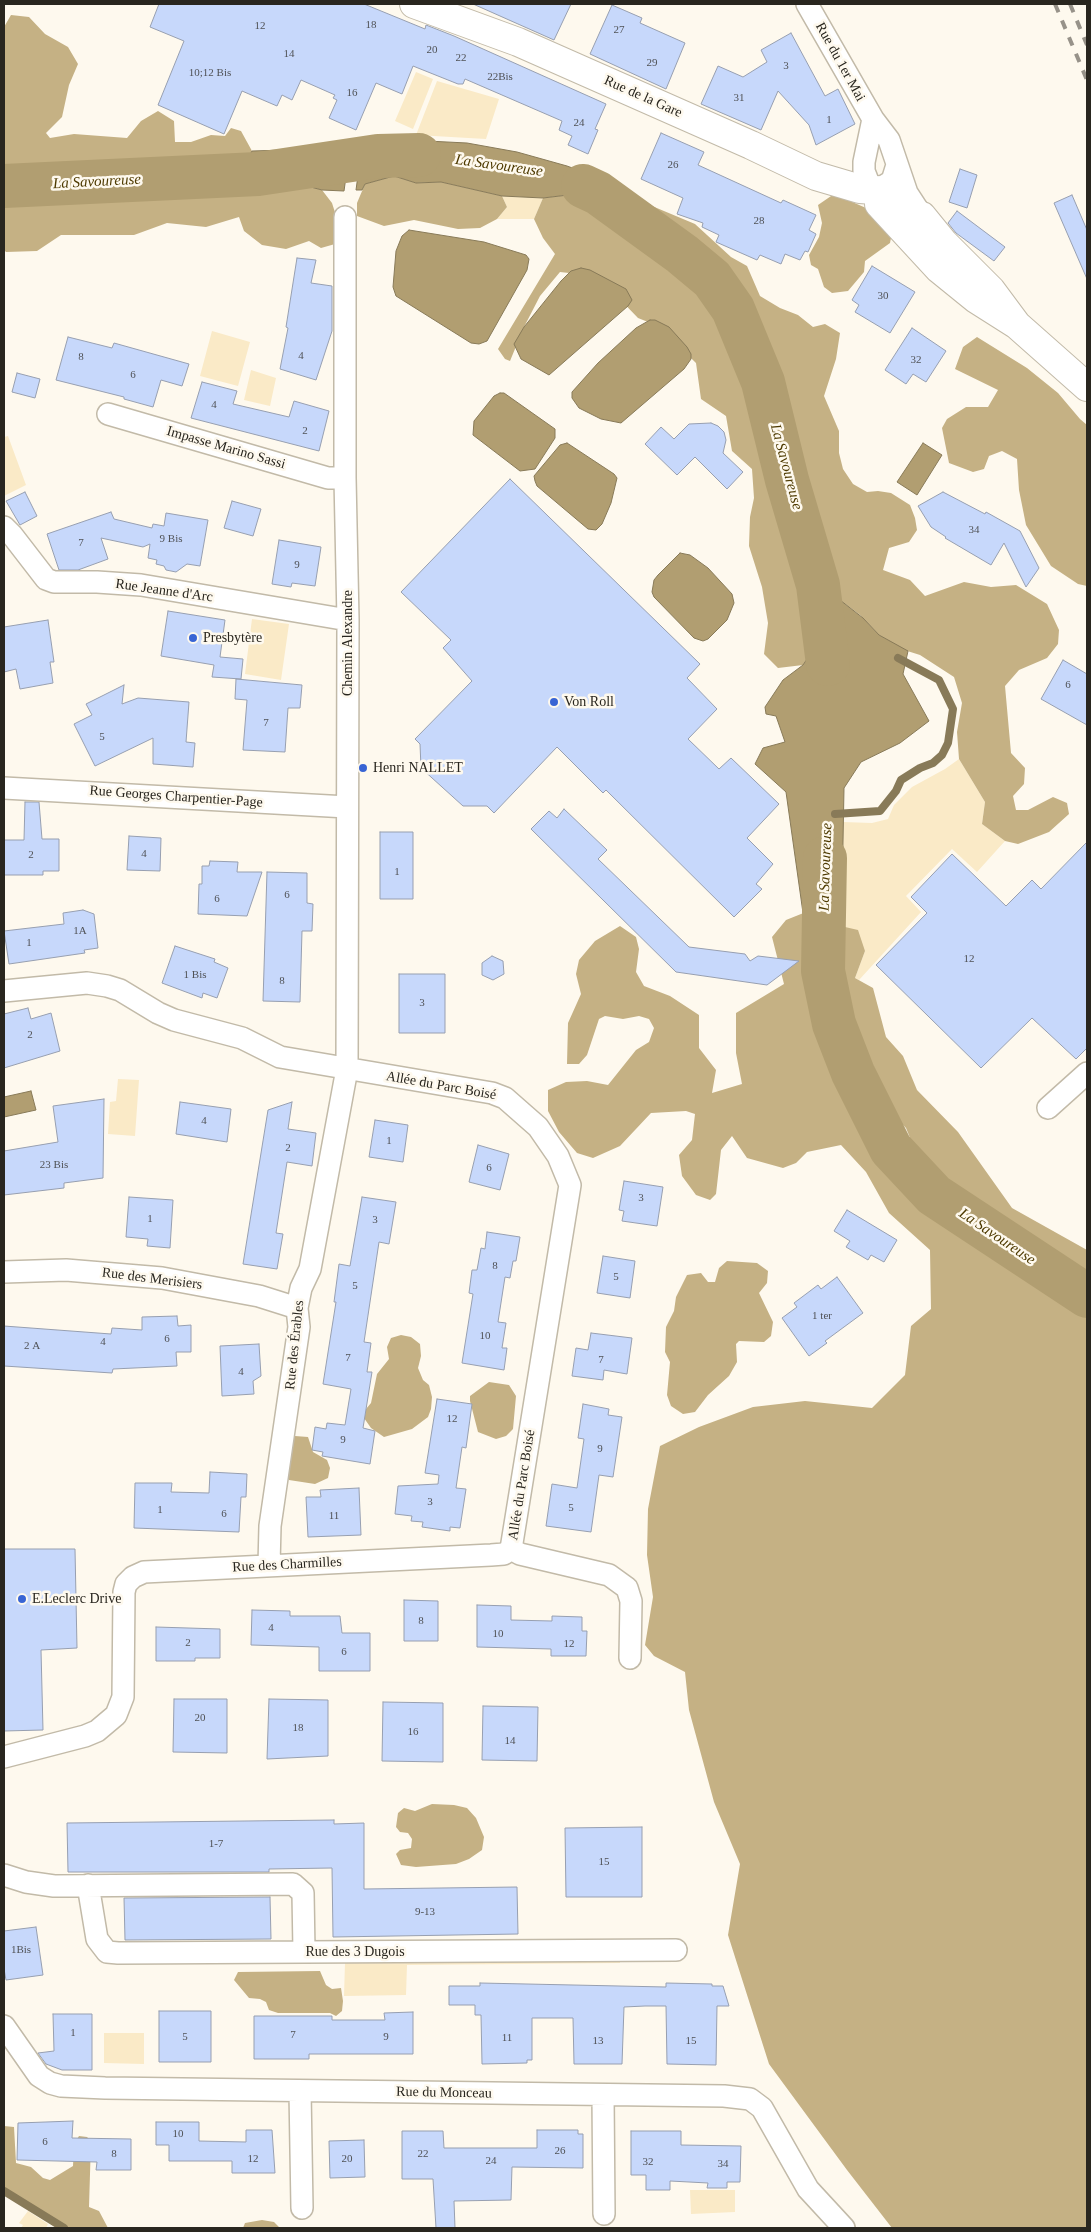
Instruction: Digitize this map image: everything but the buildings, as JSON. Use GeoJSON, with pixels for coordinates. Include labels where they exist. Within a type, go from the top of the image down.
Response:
{"type":"FeatureCollection","features":[{"type":"Feature","properties":{"kind":"street","name":"Rue de la Gare"},"geometry":{"type":"LineString","coordinates":[[414,4],[518,42],[751,145],[816,176],[860,189],[886,191],[904,212],[922,216],[944,243],[991,290],[1017,325]]}},
{"type":"Feature","properties":{"kind":"street","name":"Rue du 1er Mai"},"geometry":{"type":"LineString","coordinates":[[807,4],[873,119],[889,140],[907,193],[922,216]]}},
{"type":"Feature","properties":{"kind":"street"},"geometry":{"type":"LineString","coordinates":[[873,119],[864,162],[864,171],[871,189],[884,186],[892,181],[896,165]]}},
{"type":"Feature","properties":{"kind":"street","name":"Rue de la Gare"},"geometry":{"type":"LineString","coordinates":[[871,189],[883,209],[939,269],[976,299],[1017,325],[1087,387]]}},
{"type":"Feature","properties":{"kind":"street","name":"Chemin Alexandre"},"geometry":{"type":"LineString","coordinates":[[345,217],[345,478],[348,620],[347,1069]]}},
{"type":"Feature","properties":{"kind":"street","name":"Impasse Marino Sassi"},"geometry":{"type":"LineString","coordinates":[[108,414],[328,478],[345,478]]}},
{"type":"Feature","properties":{"kind":"street","name":"Rue Jeanne d'Arc"},"geometry":{"type":"LineString","coordinates":[[4,527],[12,534],[46,579],[54,582],[141,585],[348,620]]}},
{"type":"Feature","properties":{"kind":"street","name":"Rue Georges Charpentier-Page"},"geometry":{"type":"LineString","coordinates":[[4,788],[347,807]]}},
{"type":"Feature","properties":{"kind":"street","name":"Allée du Parc Boisé"},"geometry":{"type":"LineString","coordinates":[[4,991],[88,984],[107,986],[120,990],[158,1013],[174,1020],[242,1038],[280,1057],[492,1093],[505,1098],[538,1127],[558,1156],[570,1185],[511,1549]]}},
{"type":"Feature","properties":{"kind":"street","name":"Rue des Érables"},"geometry":{"type":"LineString","coordinates":[[269,1566],[270,1526],[299,1327],[297,1308],[301,1288],[310,1269],[347,1069]]}},
{"type":"Feature","properties":{"kind":"street"},"geometry":{"type":"LineString","coordinates":[[1048,1108],[1087,1073]]}},
{"type":"Feature","properties":{"kind":"street","name":"Rue des Merisiers"},"geometry":{"type":"LineString","coordinates":[[4,1272],[66,1270],[162,1278],[259,1296],[297,1308]]}},
{"type":"Feature","properties":{"kind":"street"},"geometry":{"type":"LineString","coordinates":[[511,1549],[520,1554],[609,1575],[627,1588],[630,1601],[630,1658]]}},
{"type":"Feature","properties":{"kind":"street","name":"Rue des Charmilles"},"geometry":{"type":"LineString","coordinates":[[4,1757],[86,1736],[116,1715],[123,1697],[124,1592],[126,1584],[133,1577],[144,1572],[491,1555],[504,1554],[511,1549]]}},
{"type":"Feature","properties":{"kind":"street"},"geometry":{"type":"LineString","coordinates":[[4,1875],[26,1882],[54,1886],[292,1884],[303,1893],[304,1952]]}},
{"type":"Feature","properties":{"kind":"street","name":"Rue des 3 Dugois"},"geometry":{"type":"LineString","coordinates":[[88,1885],[97,1939],[107,1952],[676,1950]]}},
{"type":"Feature","properties":{"kind":"street","name":"Rue du Monceau"},"geometry":{"type":"LineString","coordinates":[[4,2026],[39,2076],[50,2083],[61,2086],[724,2096],[750,2099],[762,2108],[808,2189],[824,2209],[844,2228]]}},
{"type":"Feature","properties":{"kind":"street"},"geometry":{"type":"LineString","coordinates":[[300,2091],[302,2208]]}},
{"type":"Feature","properties":{"kind":"street"},"geometry":{"type":"LineString","coordinates":[[603,2095],[604,2214]]}},
{"type":"Feature","properties":{"kind":"shaded area"},"geometry":{"type":"Polygon","coordinates":[[[11,15],[29,17],[45,34],[68,47],[78,64],[69,85],[62,117],[46,133],[50,138],[74,134],[127,138],[141,121],[158,111],[174,121],[175,142],[191,142],[211,135],[225,136],[231,128],[241,131],[252,151],[243,168],[218,178],[236,188],[303,185],[322,190],[332,203],[339,225],[335,244],[321,248],[309,241],[286,249],[262,245],[244,231],[239,217],[206,227],[167,223],[134,235],[61,235],[37,251],[6,252],[4,250],[4,190],[36,191],[75,174],[37,170],[18,171],[4,167],[4,27],[11,15]],[[181,158],[143,173],[199,174],[197,166],[181,158]]]}},
{"type":"Feature","properties":{"kind":"shaded area"},"geometry":{"type":"Polygon","coordinates":[[[416,72],[433,79],[413,129],[395,121],[416,72]]]}},
{"type":"Feature","properties":{"kind":"shaded area"},"geometry":{"type":"Polygon","coordinates":[[[437,81],[499,99],[486,139],[416,135],[437,81]]]}},
{"type":"Feature","properties":{"kind":"shaded area"},"geometry":{"type":"Polygon","coordinates":[[[394,176],[416,183],[441,182],[502,196],[507,207],[497,219],[480,228],[458,229],[414,220],[384,226],[357,216],[357,203],[365,184],[394,176]]]}},
{"type":"Feature","properties":{"kind":"shaded area"},"geometry":{"type":"Polygon","coordinates":[[[834,194],[866,208],[891,238],[890,243],[865,261],[864,272],[848,291],[832,293],[824,287],[818,269],[811,265],[809,255],[819,237],[822,223],[818,205],[834,194]]]}},
{"type":"Feature","properties":{"kind":"shaded area"},"geometry":{"type":"Polygon","coordinates":[[[568,195],[595,198],[613,210],[624,225],[652,206],[695,224],[731,257],[747,266],[760,296],[780,308],[798,315],[813,327],[825,324],[840,333],[836,359],[824,396],[839,431],[839,453],[843,469],[853,484],[867,492],[891,493],[910,505],[915,518],[917,530],[909,542],[889,548],[883,570],[910,580],[925,596],[964,582],[991,587],[1016,585],[1047,604],[1059,630],[1058,644],[1047,658],[1019,670],[1005,686],[1011,753],[1025,768],[1024,784],[1013,796],[1016,810],[1028,810],[1053,797],[1067,803],[1069,814],[1049,832],[1018,844],[1005,841],[982,824],[985,802],[959,759],[957,732],[962,703],[954,677],[920,655],[901,649],[879,635],[860,615],[840,600],[813,632],[813,650],[803,665],[778,668],[764,654],[768,623],[762,587],[749,546],[750,517],[754,498],[752,469],[732,451],[726,416],[701,399],[696,363],[658,326],[638,318],[610,289],[587,275],[560,272],[540,296],[524,327],[510,361],[505,359],[498,349],[555,254],[543,238],[534,219],[543,198],[568,195]]]}},
{"type":"Feature","properties":{"kind":"shaded area"},"geometry":{"type":"Polygon","coordinates":[[[502,196],[543,198],[534,219],[497,219],[507,207],[502,196]]]}},
{"type":"Feature","properties":{"kind":"shaded area"},"geometry":{"type":"Polygon","coordinates":[[[212,331],[250,342],[238,386],[200,376],[212,331]]]}},
{"type":"Feature","properties":{"kind":"shaded area"},"geometry":{"type":"Polygon","coordinates":[[[977,337],[1027,368],[1058,393],[1087,425],[1087,586],[1078,584],[1051,566],[1026,525],[1019,490],[1017,459],[1002,451],[989,456],[984,469],[973,472],[949,463],[942,428],[947,419],[966,407],[988,407],[998,390],[955,369],[963,347],[977,337]]]}},
{"type":"Feature","properties":{"kind":"shaded area"},"geometry":{"type":"Polygon","coordinates":[[[251,370],[276,378],[270,406],[244,400],[251,370]]]}},
{"type":"Feature","properties":{"kind":"shaded area"},"geometry":{"type":"Polygon","coordinates":[[[8,436],[26,485],[4,496],[4,437],[8,436]]]}},
{"type":"Feature","properties":{"kind":"shaded area"},"geometry":{"type":"Polygon","coordinates":[[[252,619],[289,624],[281,680],[245,674],[252,619]]]}},
{"type":"Feature","properties":{"kind":"shaded area"},"geometry":{"type":"Polygon","coordinates":[[[959,759],[985,802],[982,824],[1005,841],[977,872],[952,849],[906,896],[921,912],[859,980],[855,978],[865,951],[838,926],[842,894],[843,822],[872,823],[888,819],[894,805],[912,787],[959,759]]]}},
{"type":"Feature","properties":{"kind":"shaded area"},"geometry":{"type":"Polygon","coordinates":[[[811,910],[832,924],[858,930],[865,951],[855,978],[873,988],[886,1037],[903,1056],[917,1090],[958,1132],[1012,1208],[1087,1250],[1087,1279],[1039,1245],[1002,1224],[945,1184],[915,1150],[906,1128],[886,1107],[880,1080],[832,979],[836,953],[830,941],[816,975],[821,1009],[852,1047],[863,1080],[861,1124],[884,1163],[906,1185],[946,1216],[1087,1310],[1087,2228],[892,2228],[847,2170],[769,2064],[728,1935],[740,1864],[714,1802],[689,1710],[685,1672],[654,1656],[645,1645],[653,1597],[647,1555],[648,1509],[660,1446],[699,1427],[753,1407],[805,1401],[872,1408],[905,1375],[911,1326],[931,1309],[930,1250],[889,1213],[866,1172],[841,1145],[807,1152],[796,1163],[783,1168],[747,1158],[732,1136],[721,1150],[716,1194],[710,1200],[696,1195],[682,1176],[679,1155],[692,1140],[695,1114],[686,1111],[651,1113],[620,1146],[593,1158],[577,1153],[559,1132],[548,1111],[548,1090],[566,1082],[587,1081],[608,1085],[636,1050],[649,1042],[654,1028],[649,1019],[639,1016],[623,1019],[605,1016],[599,1019],[587,1055],[579,1064],[567,1064],[568,1023],[581,994],[576,974],[579,960],[595,941],[620,926],[636,937],[639,949],[636,972],[644,986],[670,996],[699,1015],[699,1048],[716,1070],[712,1093],[742,1084],[736,1053],[736,1013],[784,984],[772,937],[786,920],[811,910]]]}},
{"type":"Feature","properties":{"kind":"shaded area"},"geometry":{"type":"Polygon","coordinates":[[[118,1079],[139,1080],[135,1136],[108,1134],[110,1102],[116,1101],[118,1079]]]}},
{"type":"Feature","properties":{"kind":"shaded area"},"geometry":{"type":"Polygon","coordinates":[[[727,1261],[757,1263],[768,1271],[767,1283],[759,1293],[773,1322],[771,1336],[764,1342],[739,1341],[736,1344],[737,1362],[729,1376],[708,1395],[695,1412],[683,1414],[671,1406],[667,1395],[670,1362],[665,1352],[666,1327],[674,1311],[676,1297],[687,1275],[701,1273],[708,1282],[715,1282],[719,1268],[727,1261]]]}},
{"type":"Feature","properties":{"kind":"shaded area"},"geometry":{"type":"Polygon","coordinates":[[[401,1335],[411,1337],[420,1344],[421,1356],[418,1368],[423,1380],[429,1385],[432,1397],[431,1409],[428,1417],[412,1429],[384,1437],[371,1428],[364,1418],[366,1409],[371,1403],[377,1374],[389,1359],[387,1347],[391,1338],[401,1335]]]}},
{"type":"Feature","properties":{"kind":"shaded area"},"geometry":{"type":"Polygon","coordinates":[[[489,1382],[509,1385],[516,1396],[513,1429],[506,1436],[496,1439],[478,1432],[470,1401],[470,1396],[489,1382]]]}},
{"type":"Feature","properties":{"kind":"shaded area"},"geometry":{"type":"Polygon","coordinates":[[[295,1436],[308,1437],[313,1452],[327,1460],[330,1468],[328,1478],[315,1484],[289,1480],[290,1439],[295,1436]]]}},
{"type":"Feature","properties":{"kind":"shaded area"},"geometry":{"type":"Polygon","coordinates":[[[432,1804],[454,1805],[467,1808],[476,1818],[484,1837],[482,1850],[469,1859],[456,1864],[416,1867],[401,1865],[396,1854],[400,1850],[411,1848],[412,1839],[408,1833],[400,1832],[396,1827],[398,1813],[404,1808],[415,1811],[432,1804]]]}},
{"type":"Feature","properties":{"kind":"shaded area"},"geometry":{"type":"Polygon","coordinates":[[[620,1960],[620,1963],[407,1965],[406,1995],[344,1996],[345,1963],[620,1960]]]}},
{"type":"Feature","properties":{"kind":"shaded area"},"geometry":{"type":"Polygon","coordinates":[[[320,1971],[326,1985],[332,1989],[341,1988],[342,2011],[336,2016],[330,2013],[278,2013],[269,2010],[266,2002],[260,1999],[249,1998],[234,1980],[238,1972],[320,1971]]]}},
{"type":"Feature","properties":{"kind":"shaded area"},"geometry":{"type":"Polygon","coordinates":[[[104,2033],[144,2033],[144,2064],[104,2063],[104,2033]]]}},
{"type":"Feature","properties":{"kind":"shaded area"},"geometry":{"type":"Polygon","coordinates":[[[4,2126],[14,2127],[16,2163],[31,2167],[43,2178],[50,2180],[73,2166],[74,2144],[79,2136],[87,2137],[91,2141],[89,2207],[99,2211],[108,2228],[64,2228],[16,2195],[4,2196],[4,2126]]]}},
{"type":"Feature","properties":{"kind":"shaded area"},"geometry":{"type":"Polygon","coordinates":[[[690,2190],[735,2190],[735,2212],[691,2214],[690,2190]]]}},
{"type":"Feature","properties":{"kind":"shaded area"},"geometry":{"type":"Polygon","coordinates":[[[28,2211],[48,2224],[46,2228],[21,2228],[23,2225],[19,2223],[28,2211]]]}},
{"type":"Feature","properties":{"kind":"shaded area"},"geometry":{"type":"Polygon","coordinates":[[[262,2220],[274,2222],[280,2228],[243,2228],[245,2223],[262,2220]]]}},
{"type":"Feature","properties":{"kind":"water"},"geometry":{"type":"Polygon","coordinates":[[[407,140],[467,143],[517,152],[567,166],[613,183],[652,206],[624,225],[613,210],[594,198],[568,195],[543,198],[502,196],[441,182],[416,183],[394,176],[365,184],[362,190],[356,190],[362,146],[407,140]]]}},
{"type":"Feature","properties":{"kind":"water"},"geometry":{"type":"Polygon","coordinates":[[[350,148],[344,191],[322,190],[303,185],[236,188],[217,178],[243,168],[252,151],[350,148]]]}},
{"type":"Feature","properties":{"kind":"water"},"geometry":{"type":"Polygon","coordinates":[[[409,230],[484,242],[526,255],[529,259],[527,270],[487,341],[479,344],[471,343],[396,296],[393,287],[396,251],[402,236],[409,230]]]}},
{"type":"Feature","properties":{"kind":"water"},"geometry":{"type":"Polygon","coordinates":[[[581,268],[590,270],[626,289],[632,300],[628,306],[549,375],[521,359],[514,344],[524,327],[561,281],[571,271],[581,268]]]}},
{"type":"Feature","properties":{"kind":"water"},"geometry":{"type":"Polygon","coordinates":[[[650,320],[655,320],[669,327],[687,347],[691,354],[691,359],[684,369],[621,423],[601,419],[579,408],[572,398],[572,392],[598,363],[636,328],[650,320]]]}},
{"type":"Feature","properties":{"kind":"water"},"geometry":{"type":"Polygon","coordinates":[[[504,393],[555,429],[555,438],[535,469],[520,471],[473,435],[474,421],[494,396],[504,393]]]}},
{"type":"Feature","properties":{"kind":"water"},"geometry":{"type":"Polygon","coordinates":[[[567,443],[614,474],[617,478],[611,503],[602,524],[596,530],[588,529],[537,486],[535,481],[534,476],[560,445],[567,443]]]}},
{"type":"Feature","properties":{"kind":"water"},"geometry":{"type":"Polygon","coordinates":[[[923,443],[942,455],[917,495],[897,482],[923,443]]]}},
{"type":"Feature","properties":{"kind":"water"},"geometry":{"type":"Polygon","coordinates":[[[680,553],[690,555],[708,568],[732,594],[734,603],[727,620],[708,639],[703,641],[694,638],[654,597],[652,592],[654,580],[680,553]]]}},
{"type":"Feature","properties":{"kind":"water"},"geometry":{"type":"Polygon","coordinates":[[[840,600],[863,618],[879,635],[908,651],[903,674],[929,721],[900,743],[861,762],[844,788],[842,894],[838,926],[811,910],[803,913],[786,792],[755,764],[763,748],[785,742],[776,716],[766,714],[765,707],[783,680],[803,665],[813,650],[813,607],[840,600]]]}},
{"type":"Feature","properties":{"kind":"water"},"geometry":{"type":"Polygon","coordinates":[[[31,1091],[36,1110],[4,1117],[4,1097],[31,1091]]]}},
{"type":"Feature","properties":{"kind":"waterway","name":"La Savoureuse"},"geometry":{"type":"LineString","coordinates":[[4,186],[258,174],[378,156],[419,155]]}},
{"type":"Feature","properties":{"kind":"waterway","name":"La Savoureuse"},"geometry":{"type":"LineString","coordinates":[[583,186],[598,193],[682,254],[712,279],[733,309],[763,382],[787,480],[818,585],[828,664]]}},
{"type":"Feature","properties":{"kind":"waterway"},"geometry":{"type":"LineString","coordinates":[[835,814],[880,811],[896,791],[901,780],[920,768],[933,763],[942,755],[948,743],[953,709],[939,680],[898,658]]}},
{"type":"Feature","properties":{"kind":"waterway","name":"La Savoureuse"},"geometry":{"type":"LineString","coordinates":[[825,858],[823,971],[834,1024],[853,1073],[891,1149],[934,1195],[1087,1296]]}},
{"type":"Feature","properties":{"kind":"waterway"},"geometry":{"type":"LineString","coordinates":[[4,2191],[64,2228]]}},
{"type":"Feature","properties":{"kind":"railway"},"geometry":{"type":"LineString","coordinates":[[1055,4],[1087,80]]}},
{"type":"Feature","properties":{"kind":"railway"},"geometry":{"type":"LineString","coordinates":[[1070,4],[1087,45]]}},
{"type":"Feature","properties":{"kind":"place","name":"Presbytère"},"geometry":{"type":"Point","coordinates":[193,638]}},
{"type":"Feature","properties":{"kind":"place","name":"Von Roll"},"geometry":{"type":"Point","coordinates":[554,702]}},
{"type":"Feature","properties":{"kind":"place","name":"Henri NALLET"},"geometry":{"type":"Point","coordinates":[363,768]}},
{"type":"Feature","properties":{"kind":"place","name":"E.Leclerc Drive"},"geometry":{"type":"Point","coordinates":[22,1599]}}]}
